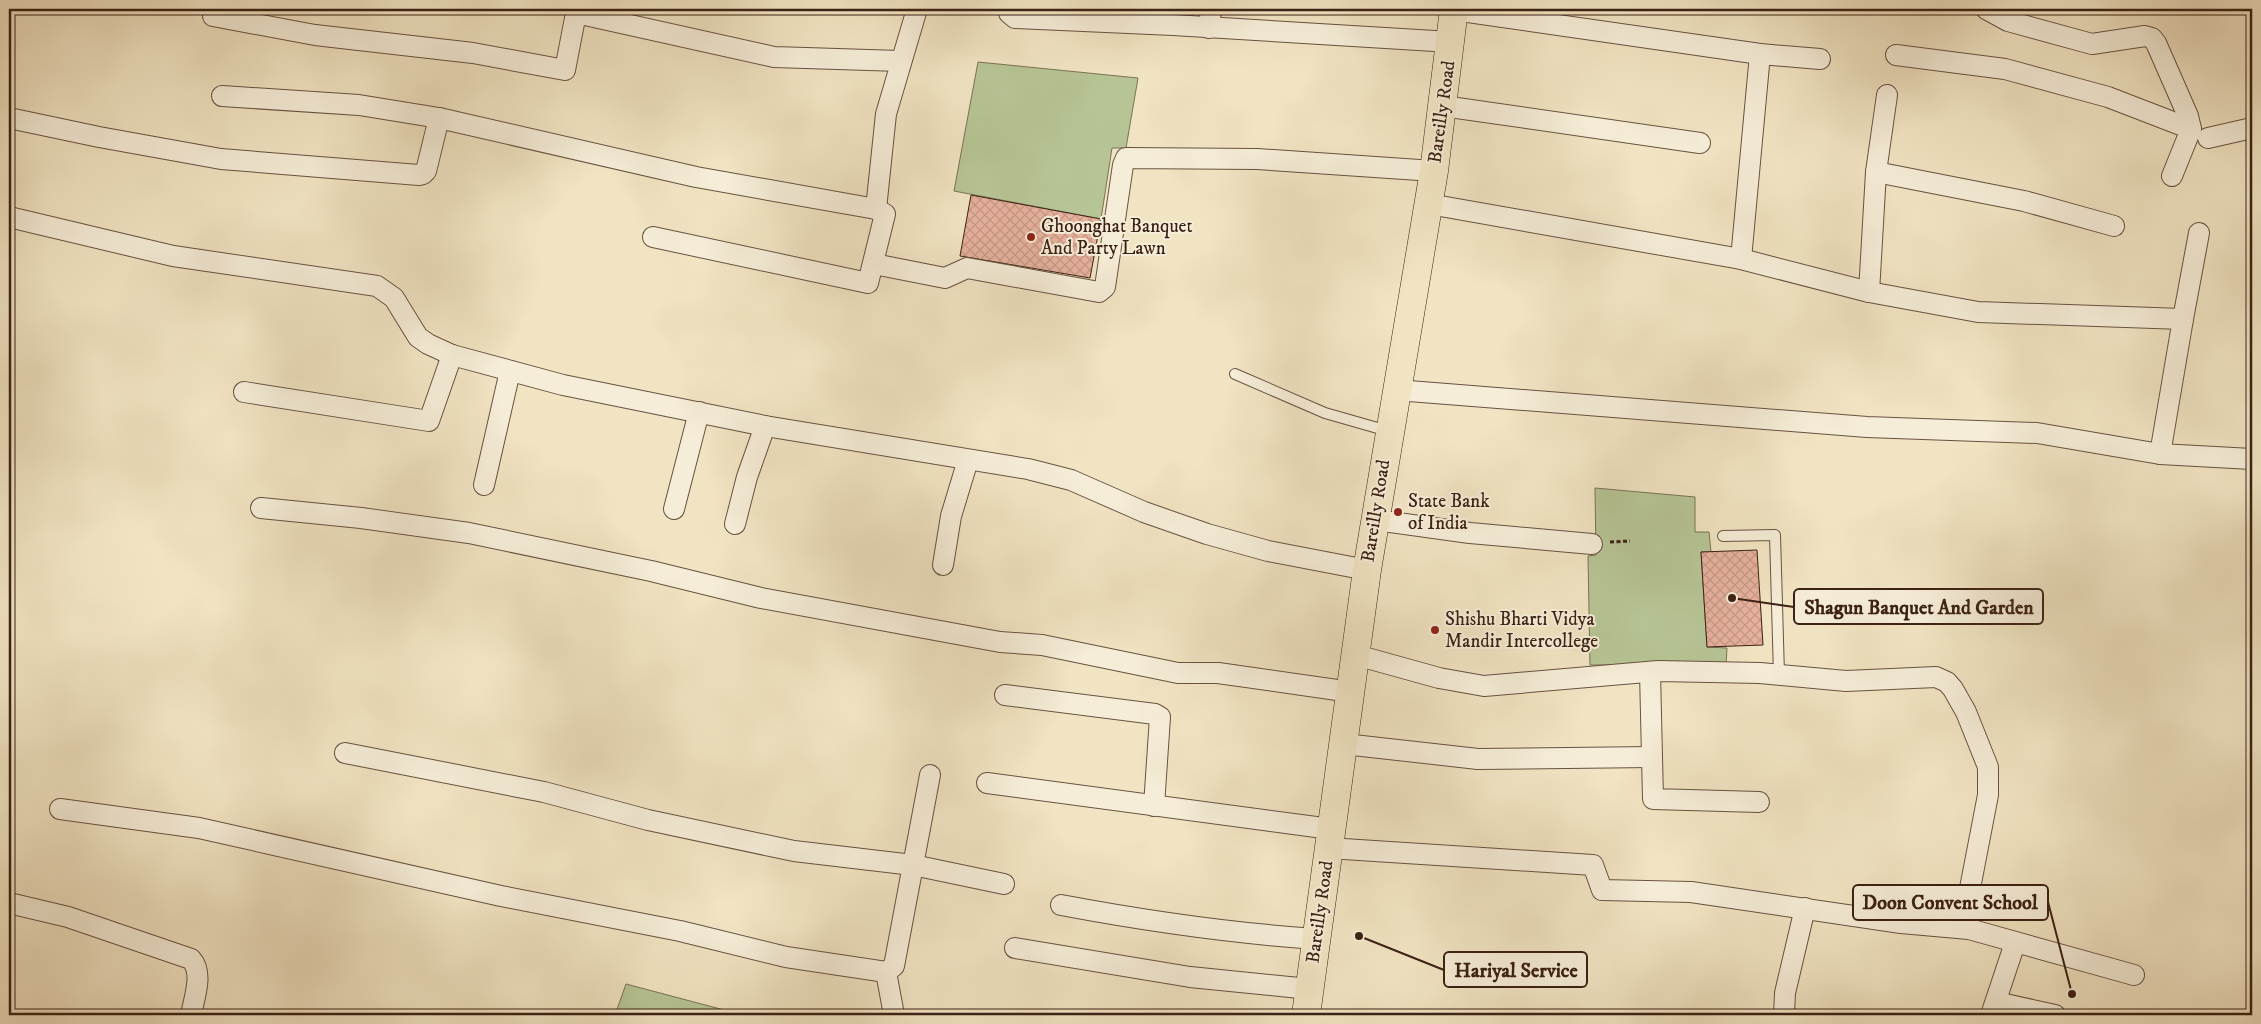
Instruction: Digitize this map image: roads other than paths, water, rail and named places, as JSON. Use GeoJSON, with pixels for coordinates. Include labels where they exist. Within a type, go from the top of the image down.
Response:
{"type":"FeatureCollection","features":[{"type":"Feature","properties":{"kind":"highway","name":"Bareilly Road"},"geometry":{"type":"LineString","coordinates":[[1306,1015],[1367,570],[1429,204],[1454,10]]}},
{"type":"Feature","properties":{"kind":"street"},"geometry":{"type":"LineString","coordinates":[[876,209],[886,114],[900,61],[917,9]]}},
{"type":"Feature","properties":{"kind":"street"},"geometry":{"type":"LineString","coordinates":[[1008,9],[1015,18],[1108,15],[1210,18],[1451,42]]}},
{"type":"Feature","properties":{"kind":"street"},"geometry":{"type":"LineString","coordinates":[[1986,9],[2008,21],[2092,44],[2144,36],[2152,38],[2156,43],[2188,116],[2200,133]]}},
{"type":"Feature","properties":{"kind":"street"},"geometry":{"type":"LineString","coordinates":[[1454,10],[1760,54],[1820,59]]}},
{"type":"Feature","properties":{"kind":"street"},"geometry":{"type":"LineString","coordinates":[[213,16],[315,35],[473,53],[565,70],[576,13],[774,57],[900,61]]}},
{"type":"Feature","properties":{"kind":"street"},"geometry":{"type":"LineString","coordinates":[[1741,259],[1760,54]]}},
{"type":"Feature","properties":{"kind":"street"},"geometry":{"type":"LineString","coordinates":[[1896,55],[2005,69],[2108,97],[2200,133],[2252,128]]}},
{"type":"Feature","properties":{"kind":"street"},"geometry":{"type":"LineString","coordinates":[[1869,292],[1876,172],[1887,95]]}},
{"type":"Feature","properties":{"kind":"street"},"geometry":{"type":"LineString","coordinates":[[222,96],[358,105],[439,118],[696,177],[876,209],[885,214],[868,283],[653,237]]}},
{"type":"Feature","properties":{"kind":"street"},"geometry":{"type":"LineString","coordinates":[[1443,106],[1700,144]]}},
{"type":"Feature","properties":{"kind":"street"},"geometry":{"type":"LineString","coordinates":[[9,118],[99,137],[221,158],[419,175],[426,171],[439,118]]}},
{"type":"Feature","properties":{"kind":"street"},"geometry":{"type":"LineString","coordinates":[[2172,176],[2200,133]]}},
{"type":"Feature","properties":{"kind":"street"},"geometry":{"type":"LineString","coordinates":[[874,264],[945,278],[967,268],[1098,292],[1105,287],[1123,165],[1126,158],[1257,159],[1434,171]]}},
{"type":"Feature","properties":{"kind":"street"},"geometry":{"type":"LineString","coordinates":[[1876,172],[2024,201],[2114,226]]}},
{"type":"Feature","properties":{"kind":"street"},"geometry":{"type":"LineString","coordinates":[[1429,204],[1741,259],[1869,292],[1978,312],[2183,319]]}},
{"type":"Feature","properties":{"kind":"street"},"geometry":{"type":"LineString","coordinates":[[9,217],[173,256],[377,286],[394,298],[418,337],[428,344],[452,355],[563,385],[765,426],[1028,469],[1071,480],[1144,512],[1207,534],[1268,551],[1367,570]]}},
{"type":"Feature","properties":{"kind":"street"},"geometry":{"type":"LineString","coordinates":[[2160,454],[2199,233]]}},
{"type":"Feature","properties":{"kind":"street"},"geometry":{"type":"LineString","coordinates":[[244,392],[429,421],[432,418],[452,355]]}},
{"type":"Feature","properties":{"kind":"street"},"geometry":{"type":"LineString","coordinates":[[484,485],[510,371]]}},
{"type":"Feature","properties":{"kind":"street"},"geometry":{"type":"LineString","coordinates":[[1396,390],[1867,427],[2037,434],[2160,454],[2252,459]]}},
{"type":"Feature","properties":{"kind":"street"},"geometry":{"type":"LineString","coordinates":[[674,509],[699,412]]}},
{"type":"Feature","properties":{"kind":"street"},"geometry":{"type":"LineString","coordinates":[[735,524],[747,477],[765,426]]}},
{"type":"Feature","properties":{"kind":"street"},"geometry":{"type":"LineString","coordinates":[[943,565],[951,516],[968,460]]}},
{"type":"Feature","properties":{"kind":"street"},"geometry":{"type":"LineString","coordinates":[[261,508],[361,518],[469,533],[651,570],[761,598],[1000,642],[1042,644],[1178,673],[1218,673],[1351,692]]}},
{"type":"Feature","properties":{"kind":"street"},"geometry":{"type":"LineString","coordinates":[[1376,520],[1470,533],[1592,544]]}},
{"type":"Feature","properties":{"kind":"street"},"geometry":{"type":"LineString","coordinates":[[1356,655],[1439,678],[1484,686],[1650,672],[1779,675],[1846,680],[1936,678],[1947,682],[1954,689],[1966,712],[1988,767],[1988,795],[1966,910],[1969,929]]}},
{"type":"Feature","properties":{"kind":"street"},"geometry":{"type":"LineString","coordinates":[[1650,672],[1653,799],[1759,802]]}},
{"type":"Feature","properties":{"kind":"street"},"geometry":{"type":"LineString","coordinates":[[1005,695],[1155,714],[1160,717],[1154,806]]}},
{"type":"Feature","properties":{"kind":"street"},"geometry":{"type":"LineString","coordinates":[[1344,744],[1478,759],[1652,757]]}},
{"type":"Feature","properties":{"kind":"street"},"geometry":{"type":"LineString","coordinates":[[346,753],[535,790],[648,820],[794,851],[913,865],[1004,884]]}},
{"type":"Feature","properties":{"kind":"street"},"geometry":{"type":"LineString","coordinates":[[60,809],[199,828],[501,896],[680,931],[786,957],[886,972],[894,966],[930,775]]}},
{"type":"Feature","properties":{"kind":"street"},"geometry":{"type":"LineString","coordinates":[[988,783],[1154,806],[1330,839],[1593,865],[1602,890],[1692,892],[1900,922],[1969,929],[2134,975]]}},
{"type":"Feature","properties":{"kind":"street"},"geometry":{"type":"LineString","coordinates":[[9,902],[68,917],[191,959],[197,965],[198,973],[191,1015]]}},
{"type":"Feature","properties":{"kind":"street"},"geometry":{"type":"LineString","coordinates":[[1061,905],[1148,921],[1242,933],[1316,939]]}},
{"type":"Feature","properties":{"kind":"street"},"geometry":{"type":"LineString","coordinates":[[1784,1015],[1785,993],[1805,908]]}},
{"type":"Feature","properties":{"kind":"street"},"geometry":{"type":"LineString","coordinates":[[2015,942],[1994,1009],[2055,1015]]}},
{"type":"Feature","properties":{"kind":"street"},"geometry":{"type":"LineString","coordinates":[[1015,948],[1190,977],[1309,989]]}},
{"type":"Feature","properties":{"kind":"street"},"geometry":{"type":"LineString","coordinates":[[886,972],[894,1015]]}},
{"type":"Feature","properties":{"kind":"lane"},"geometry":{"type":"LineString","coordinates":[[1235,374],[1324,413],[1389,432]]}},
{"type":"Feature","properties":{"kind":"lane"},"geometry":{"type":"LineString","coordinates":[[1723,536],[1775,536],[1779,675]]}},
{"type":"Feature","properties":{"kind":"place","name":"Ghoonghat Banquet And Party Lawn"},"geometry":{"type":"Point","coordinates":[1031,237]}},
{"type":"Feature","properties":{"kind":"place","name":"State Bank of India"},"geometry":{"type":"Point","coordinates":[1398,512]}},
{"type":"Feature","properties":{"kind":"place","name":"Shagun Banquet And Garden"},"geometry":{"type":"Point","coordinates":[1732,598]}},
{"type":"Feature","properties":{"kind":"place","name":"Shishu Bharti Vidya Mandir Intercollege"},"geometry":{"type":"Point","coordinates":[1435,630]}},
{"type":"Feature","properties":{"kind":"place","name":"Hariyal Service"},"geometry":{"type":"Point","coordinates":[1359,936]}},
{"type":"Feature","properties":{"kind":"place","name":"Doon Convent School"},"geometry":{"type":"Point","coordinates":[2072,994]}}]}
